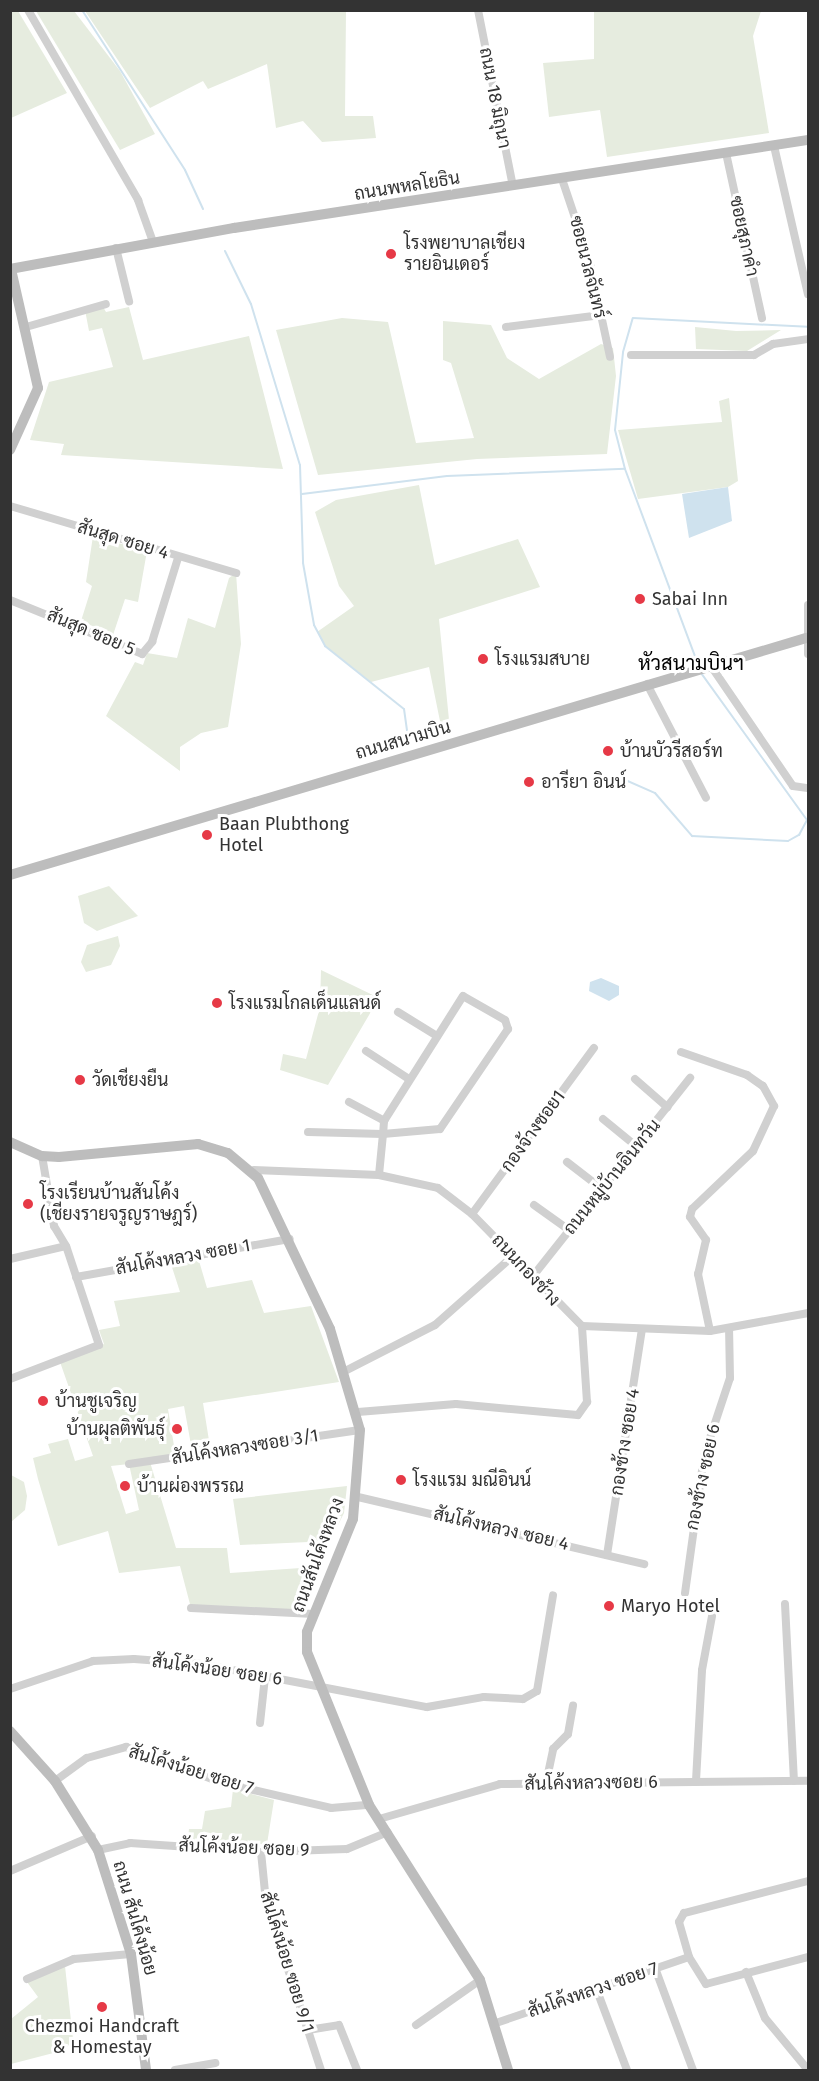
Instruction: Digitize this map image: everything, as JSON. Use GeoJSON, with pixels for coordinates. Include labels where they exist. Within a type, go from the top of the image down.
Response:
{"type":"FeatureCollection","features":[{"type":"Feature","properties":{"kind":"street"},"geometry":{"type":"LineString","coordinates":[[28,10],[138,200],[153,242]]}},
{"type":"Feature","properties":{"kind":"street","name":"ถนน 18 มิถุนา"},"geometry":{"type":"LineString","coordinates":[[478,10],[513,186]]}},
{"type":"Feature","properties":{"kind":"street","name":"ถนนพหลโยธิน"},"geometry":{"type":"LineString","coordinates":[[11,269],[234,228],[808,140]]}},
{"type":"Feature","properties":{"kind":"street"},"geometry":{"type":"LineString","coordinates":[[774,146],[808,294]]}},
{"type":"Feature","properties":{"kind":"street","name":"ซอยสุภาคำ"},"geometry":{"type":"LineString","coordinates":[[726,153],[762,318]]}},
{"type":"Feature","properties":{"kind":"street","name":"ซอยนวลจันทร์"},"geometry":{"type":"LineString","coordinates":[[562,179],[576,213],[610,357]]}},
{"type":"Feature","properties":{"kind":"street"},"geometry":{"type":"LineString","coordinates":[[116,248],[129,301]]}},
{"type":"Feature","properties":{"kind":"street"},"geometry":{"type":"LineString","coordinates":[[10,450],[38,388],[11,269]]}},
{"type":"Feature","properties":{"kind":"street"},"geometry":{"type":"LineString","coordinates":[[26,327],[106,304]]}},
{"type":"Feature","properties":{"kind":"street"},"geometry":{"type":"LineString","coordinates":[[507,327],[601,315]]}},
{"type":"Feature","properties":{"kind":"street"},"geometry":{"type":"LineString","coordinates":[[631,355],[754,355],[773,344],[808,339]]}},
{"type":"Feature","properties":{"kind":"street","name":"สันสุด ซอย 4"},"geometry":{"type":"LineString","coordinates":[[10,506],[178,558],[236,573]]}},
{"type":"Feature","properties":{"kind":"street","name":"สันสุด ซอย 5"},"geometry":{"type":"LineString","coordinates":[[10,600],[142,654],[152,642],[178,558]]}},
{"type":"Feature","properties":{"kind":"street"},"geometry":{"type":"LineString","coordinates":[[808,605],[806,638],[808,654]]}},
{"type":"Feature","properties":{"kind":"street","name":"ถนนสนามบิน"},"geometry":{"type":"LineString","coordinates":[[10,875],[806,638]]}},
{"type":"Feature","properties":{"kind":"street"},"geometry":{"type":"LineString","coordinates":[[711,666],[793,786],[808,788]]}},
{"type":"Feature","properties":{"kind":"street"},"geometry":{"type":"LineString","coordinates":[[647,684],[705,798]]}},
{"type":"Feature","properties":{"kind":"street"},"geometry":{"type":"LineString","coordinates":[[309,1132],[383,1134],[440,1130],[508,1025],[463,996],[384,1121],[383,1134],[379,1175]]}},
{"type":"Feature","properties":{"kind":"street"},"geometry":{"type":"LineString","coordinates":[[398,1012],[437,1036]]}},
{"type":"Feature","properties":{"kind":"street","name":"กองจ้างซอย1"},"geometry":{"type":"LineString","coordinates":[[472,1214],[594,1048]]}},
{"type":"Feature","properties":{"kind":"street"},"geometry":{"type":"LineString","coordinates":[[366,1051],[409,1079]]}},
{"type":"Feature","properties":{"kind":"street"},"geometry":{"type":"LineString","coordinates":[[681,1052],[747,1075],[763,1086],[774,1106],[753,1151],[692,1209],[690,1217],[706,1240],[698,1274],[710,1331]]}},
{"type":"Feature","properties":{"kind":"street","name":"ถนนหมู่บ้านอินทวัน"},"geometry":{"type":"LineString","coordinates":[[533,1276],[690,1078]]}},
{"type":"Feature","properties":{"kind":"street"},"geometry":{"type":"LineString","coordinates":[[635,1079],[667,1107]]}},
{"type":"Feature","properties":{"kind":"street"},"geometry":{"type":"LineString","coordinates":[[349,1102],[384,1121]]}},
{"type":"Feature","properties":{"kind":"street"},"geometry":{"type":"LineString","coordinates":[[603,1119],[636,1146]]}},
{"type":"Feature","properties":{"kind":"street","name":"ถนนสันโค้งหลวง"},"geometry":{"type":"LineString","coordinates":[[10,1143],[42,1156],[198,1144],[228,1152],[254,1170],[290,1239],[347,1370],[358,1412],[360,1430],[358,1497],[314,1614],[307,1652],[369,1805],[480,1980],[496,2023],[508,2070]]}},
{"type":"Feature","properties":{"kind":"street"},"geometry":{"type":"LineString","coordinates":[[10,1379],[99,1345],[66,1246],[54,1226],[42,1156]]}},
{"type":"Feature","properties":{"kind":"street"},"geometry":{"type":"LineString","coordinates":[[567,1162],[602,1190]]}},
{"type":"Feature","properties":{"kind":"street","name":"ถนนกองช้าง"},"geometry":{"type":"LineString","coordinates":[[254,1170],[379,1175],[438,1188],[472,1214],[582,1326]]}},
{"type":"Feature","properties":{"kind":"street"},"geometry":{"type":"LineString","coordinates":[[534,1205],[569,1230]]}},
{"type":"Feature","properties":{"kind":"street","name":"สันโค้งหลวง ซอย 1"},"geometry":{"type":"LineString","coordinates":[[76,1277],[290,1239]]}},
{"type":"Feature","properties":{"kind":"street"},"geometry":{"type":"LineString","coordinates":[[10,1259],[66,1246]]}},
{"type":"Feature","properties":{"kind":"street"},"geometry":{"type":"LineString","coordinates":[[347,1370],[435,1325],[514,1256]]}},
{"type":"Feature","properties":{"kind":"street"},"geometry":{"type":"LineString","coordinates":[[358,1412],[456,1404],[578,1414],[587,1402],[582,1326],[710,1331],[808,1313]]}},
{"type":"Feature","properties":{"kind":"street","name":"กองช้าง ซอย 6"},"geometry":{"type":"LineString","coordinates":[[686,1593],[704,1456],[730,1378],[729,1328]]}},
{"type":"Feature","properties":{"kind":"street","name":"กองช้าง ซอย 4"},"geometry":{"type":"LineString","coordinates":[[607,1555],[642,1330]]}},
{"type":"Feature","properties":{"kind":"street","name":"สันโค้งหลวงซอย 3/1"},"geometry":{"type":"LineString","coordinates":[[129,1464],[360,1430]]}},
{"type":"Feature","properties":{"kind":"street","name":"สันโค้งหลวง ซอย 4"},"geometry":{"type":"LineString","coordinates":[[358,1497],[644,1564]]}},
{"type":"Feature","properties":{"kind":"street","name":"สันโค้งน้อย ซอย 6"},"geometry":{"type":"LineString","coordinates":[[10,1689],[111,1660],[201,1664],[265,1677],[320,1684],[427,1707],[484,1697],[523,1699],[537,1691],[553,1595]]}},
{"type":"Feature","properties":{"kind":"street"},"geometry":{"type":"LineString","coordinates":[[785,1604],[794,1781]]}},
{"type":"Feature","properties":{"kind":"street"},"geometry":{"type":"LineString","coordinates":[[191,1608],[314,1614]]}},
{"type":"Feature","properties":{"kind":"street"},"geometry":{"type":"LineString","coordinates":[[696,1781],[712,1616]]}},
{"type":"Feature","properties":{"kind":"street"},"geometry":{"type":"LineString","coordinates":[[260,1723],[265,1677]]}},
{"type":"Feature","properties":{"kind":"street"},"geometry":{"type":"LineString","coordinates":[[546,1783],[553,1749],[568,1734],[573,1705]]}},
{"type":"Feature","properties":{"kind":"street","name":"ถนน สันโค้งน้อย"},"geometry":{"type":"LineString","coordinates":[[10,1731],[55,1781],[92,1836],[98,1850],[131,1954],[146,2070]]}},
{"type":"Feature","properties":{"kind":"street","name":"สันโค้งน้อย ซอย 7"},"geometry":{"type":"LineString","coordinates":[[55,1781],[87,1758],[126,1747],[223,1783],[331,1808],[369,1805]]}},
{"type":"Feature","properties":{"kind":"street","name":"สันโค้งหลวงซอย 6"},"geometry":{"type":"LineString","coordinates":[[379,1819],[500,1784],[808,1781]]}},
{"type":"Feature","properties":{"kind":"street","name":"สันโค้งน้อย ซอย 9"},"geometry":{"type":"LineString","coordinates":[[98,1850],[130,1843],[261,1852],[347,1849],[388,1832]]}},
{"type":"Feature","properties":{"kind":"street"},"geometry":{"type":"LineString","coordinates":[[10,1871],[92,1836]]}},
{"type":"Feature","properties":{"kind":"street","name":"สันโค้งน้อย ซอย 9/1"},"geometry":{"type":"LineString","coordinates":[[261,1852],[267,1902],[321,2070]]}},
{"type":"Feature","properties":{"kind":"street"},"geometry":{"type":"LineString","coordinates":[[808,1881],[684,1913],[680,1922],[689,1957],[706,1984],[808,1956]]}},
{"type":"Feature","properties":{"kind":"street"},"geometry":{"type":"LineString","coordinates":[[27,1979],[74,1959],[131,1954]]}},
{"type":"Feature","properties":{"kind":"street","name":"สันโค้งหลวง ซอย 7"},"geometry":{"type":"LineString","coordinates":[[496,2023],[689,1957]]}},
{"type":"Feature","properties":{"kind":"street"},"geometry":{"type":"LineString","coordinates":[[655,1968],[693,2070]]}},
{"type":"Feature","properties":{"kind":"street"},"geometry":{"type":"LineString","coordinates":[[746,1972],[765,2018],[808,2070]]}},
{"type":"Feature","properties":{"kind":"street"},"geometry":{"type":"LineString","coordinates":[[416,2025],[480,1980]]}},
{"type":"Feature","properties":{"kind":"street"},"geometry":{"type":"LineString","coordinates":[[596,1988],[627,2070]]}},
{"type":"Feature","properties":{"kind":"street"},"geometry":{"type":"LineString","coordinates":[[308,2030],[339,2025],[357,2070]]}},
{"type":"Feature","properties":{"kind":"street"},"geometry":{"type":"LineString","coordinates":[[176,2070],[215,2063]]}},
{"type":"Feature","properties":{"kind":"shaded area"},"geometry":{"type":"Polygon","coordinates":[[[10,11],[18,11],[67,93],[11,118],[10,11]]]}},
{"type":"Feature","properties":{"kind":"shaded area"},"geometry":{"type":"Polygon","coordinates":[[[36,11],[74,11],[120,71],[155,134],[120,150],[36,11]]]}},
{"type":"Feature","properties":{"kind":"shaded area"},"geometry":{"type":"Polygon","coordinates":[[[85,11],[346,11],[345,116],[373,116],[376,138],[322,142],[303,121],[276,128],[267,64],[208,89],[203,81],[150,108],[85,11]]]}},
{"type":"Feature","properties":{"kind":"shaded area"},"geometry":{"type":"Polygon","coordinates":[[[594,11],[761,11],[753,36],[769,133],[607,157],[600,110],[549,117],[543,63],[594,59],[594,11]]]}},
{"type":"Feature","properties":{"kind":"shaded area"},"geometry":{"type":"Polygon","coordinates":[[[102,305],[106,312],[129,307],[143,360],[249,336],[283,469],[61,455],[64,444],[30,440],[49,382],[113,367],[102,328],[89,331],[85,310],[102,305]]]}},
{"type":"Feature","properties":{"kind":"shaded area"},"geometry":{"type":"Polygon","coordinates":[[[342,318],[388,322],[416,443],[474,438],[451,363],[443,360],[443,321],[491,325],[507,358],[539,379],[601,344],[613,348],[616,376],[607,454],[477,459],[318,475],[276,330],[342,318]]]}},
{"type":"Feature","properties":{"kind":"shaded area"},"geometry":{"type":"Polygon","coordinates":[[[695,327],[736,331],[781,330],[747,351],[696,349],[695,327]]]}},
{"type":"Feature","properties":{"kind":"shaded area"},"geometry":{"type":"Polygon","coordinates":[[[729,398],[738,481],[728,487],[638,499],[618,430],[722,422],[719,401],[729,398]]]}},
{"type":"Feature","properties":{"kind":"shaded area"},"geometry":{"type":"Polygon","coordinates":[[[419,485],[435,565],[518,539],[540,587],[439,619],[450,730],[442,731],[429,667],[371,682],[325,646],[317,632],[354,606],[339,586],[315,512],[336,500],[419,485]]]}},
{"type":"Feature","properties":{"kind":"shaded area"},"geometry":{"type":"Polygon","coordinates":[[[93,536],[147,551],[138,602],[125,599],[113,635],[81,621],[92,586],[86,582],[93,536]]]}},
{"type":"Feature","properties":{"kind":"shaded area"},"geometry":{"type":"Polygon","coordinates":[[[236,573],[241,644],[228,727],[201,733],[180,747],[180,771],[106,716],[135,662],[143,665],[147,653],[177,658],[188,618],[215,628],[229,578],[236,573]]]}},
{"type":"Feature","properties":{"kind":"shaded area"},"geometry":{"type":"Polygon","coordinates":[[[109,886],[138,916],[97,931],[84,923],[78,896],[109,886]]]}},
{"type":"Feature","properties":{"kind":"shaded area"},"geometry":{"type":"Polygon","coordinates":[[[118,936],[120,946],[111,965],[86,972],[81,962],[87,945],[118,936]]]}},
{"type":"Feature","properties":{"kind":"shaded area"},"geometry":{"type":"Polygon","coordinates":[[[321,970],[379,998],[328,1085],[280,1070],[283,1054],[306,1059],[320,1007],[321,970]]]}},
{"type":"Feature","properties":{"kind":"shaded area"},"geometry":{"type":"Polygon","coordinates":[[[197,1254],[207,1288],[252,1280],[264,1313],[311,1306],[339,1382],[203,1403],[211,1453],[193,1456],[184,1406],[168,1409],[176,1458],[150,1462],[176,1548],[227,1548],[230,1573],[315,1567],[300,1614],[191,1608],[180,1566],[119,1573],[108,1531],[58,1546],[33,1458],[51,1453],[48,1444],[68,1439],[75,1461],[93,1456],[60,1362],[104,1344],[99,1330],[120,1326],[114,1301],[180,1292],[169,1258],[197,1254]],[[129,1464],[111,1466],[126,1514],[139,1510],[129,1464]]]}},
{"type":"Feature","properties":{"kind":"shaded area"},"geometry":{"type":"Polygon","coordinates":[[[11,1475],[24,1482],[27,1496],[25,1510],[11,1522],[11,1475]]]}},
{"type":"Feature","properties":{"kind":"shaded area"},"geometry":{"type":"Polygon","coordinates":[[[347,1486],[344,1513],[330,1541],[240,1545],[233,1499],[347,1486]]]}},
{"type":"Feature","properties":{"kind":"shaded area"},"geometry":{"type":"Polygon","coordinates":[[[233,1789],[274,1800],[267,1844],[187,1844],[189,1829],[202,1829],[205,1811],[231,1807],[233,1789]]]}},
{"type":"Feature","properties":{"kind":"shaded area"},"geometry":{"type":"Polygon","coordinates":[[[65,1966],[73,2039],[65,2050],[11,2064],[11,2019],[38,1997],[27,1982],[65,1966]]]}},
{"type":"Feature","properties":{"kind":"water"},"geometry":{"type":"Polygon","coordinates":[[[728,487],[732,521],[689,538],[682,494],[728,487]]]}},
{"type":"Feature","properties":{"kind":"water"},"geometry":{"type":"Polygon","coordinates":[[[601,978],[619,986],[619,995],[609,1001],[589,991],[590,982],[601,978]]]}},
{"type":"Feature","properties":{"kind":"waterway"},"geometry":{"type":"LineString","coordinates":[[82,10],[185,170],[203,209]]}},
{"type":"Feature","properties":{"kind":"waterway"},"geometry":{"type":"LineString","coordinates":[[225,251],[251,304],[300,465],[303,563],[314,625],[325,646],[404,709],[408,736]]}},
{"type":"Feature","properties":{"kind":"waterway"},"geometry":{"type":"LineString","coordinates":[[625,469],[615,430],[623,352],[633,318],[808,327]]}},
{"type":"Feature","properties":{"kind":"waterway"},"geometry":{"type":"LineString","coordinates":[[302,494],[447,476],[625,469],[695,656]]}},
{"type":"Feature","properties":{"kind":"waterway"},"geometry":{"type":"LineString","coordinates":[[614,775],[655,793],[692,836],[788,841],[799,835],[807,820],[701,673]]}},
{"type":"Feature","properties":{"kind":"place","name":"โรงพยาบาลเชียง รายอินเดอร์"},"geometry":{"type":"Point","coordinates":[391,254]}},
{"type":"Feature","properties":{"kind":"place","name":"Sabai Inn"},"geometry":{"type":"Point","coordinates":[640,599]}},
{"type":"Feature","properties":{"kind":"place","name":"โรงแรมสบาย"},"geometry":{"type":"Point","coordinates":[483,659]}},
{"type":"Feature","properties":{"kind":"place","name":"บ้านบัวรีสอร์ท"},"geometry":{"type":"Point","coordinates":[608,751]}},
{"type":"Feature","properties":{"kind":"place","name":"อารียา อินน์"},"geometry":{"type":"Point","coordinates":[529,782]}},
{"type":"Feature","properties":{"kind":"place","name":"Baan Plubthong Hotel"},"geometry":{"type":"Point","coordinates":[207,835]}},
{"type":"Feature","properties":{"kind":"place","name":"โรงแรมโกลเด็นแลนด์"},"geometry":{"type":"Point","coordinates":[217,1003]}},
{"type":"Feature","properties":{"kind":"place","name":"วัดเชียงยืน"},"geometry":{"type":"Point","coordinates":[80,1080]}},
{"type":"Feature","properties":{"kind":"place","name":"โรงเรียนบ้านสันโค้ง (เชียงรายจรูญราษฎร์)"},"geometry":{"type":"Point","coordinates":[28,1204]}},
{"type":"Feature","properties":{"kind":"place","name":"บ้านชูเจริญ"},"geometry":{"type":"Point","coordinates":[43,1401]}},
{"type":"Feature","properties":{"kind":"place","name":"บ้านผุลติพันธ์ุ"},"geometry":{"type":"Point","coordinates":[177,1429]}},
{"type":"Feature","properties":{"kind":"place","name":"โรงแรม มณีอินน์"},"geometry":{"type":"Point","coordinates":[401,1480]}},
{"type":"Feature","properties":{"kind":"place","name":"บ้านผ่องพรรณ"},"geometry":{"type":"Point","coordinates":[125,1486]}},
{"type":"Feature","properties":{"kind":"place","name":"Maryo Hotel"},"geometry":{"type":"Point","coordinates":[609,1606]}},
{"type":"Feature","properties":{"kind":"place","name":"Chezmoi Handcraft & Homestay"},"geometry":{"type":"Point","coordinates":[102,2007]}},
{"type":"Feature","properties":{"kind":"district","name":"หัวสนามบินฯ"},"geometry":{"type":"Point","coordinates":[691,663]}}]}
